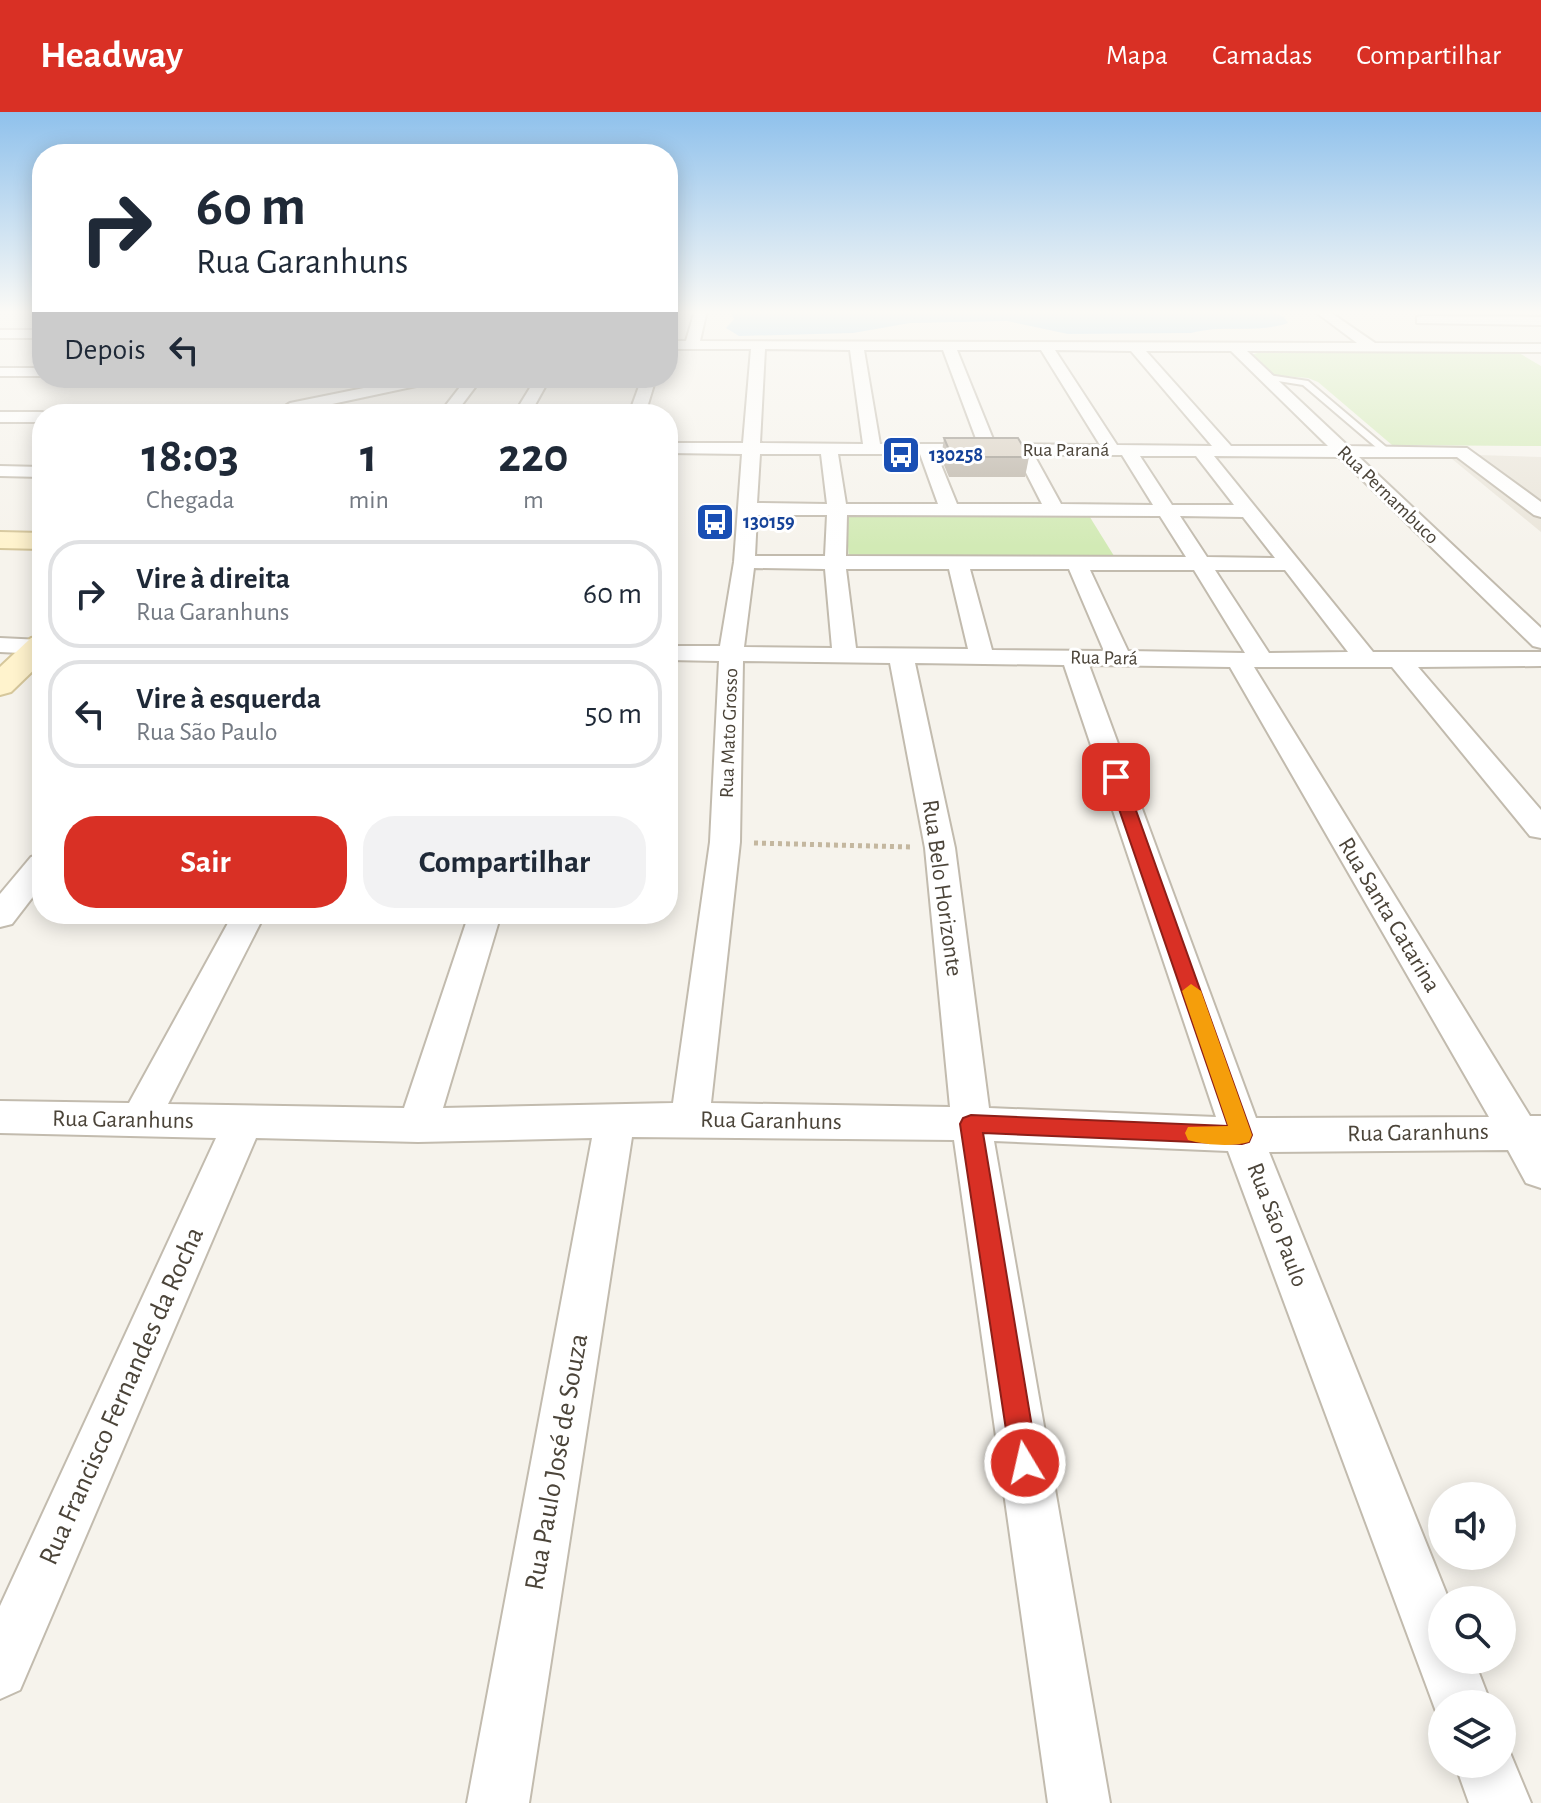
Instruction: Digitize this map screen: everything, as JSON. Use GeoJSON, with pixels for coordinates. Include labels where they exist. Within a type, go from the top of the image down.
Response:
{"type":"FeatureCollection","features":[{"type":"Feature","properties":{"kind":"street"},"geometry":{"type":"LineString","coordinates":[[318,404],[386,389]]}},
{"type":"Feature","properties":{"kind":"street","name":"Rua Mato Grosso"},"geometry":{"type":"LineString","coordinates":[[690,1119],[725,842],[731,654],[749,509],[756,389]]}},
{"type":"Feature","properties":{"kind":"street"},"geometry":{"type":"LineString","coordinates":[[863,389],[872,449]]}},
{"type":"Feature","properties":{"kind":"street"},"geometry":{"type":"LineString","coordinates":[[965,389],[989,450]]}},
{"type":"Feature","properties":{"kind":"street","name":"Rua Santa Catarina"},"geometry":{"type":"LineString","coordinates":[[1076,389],[1167,511],[1200,564],[1250,660],[1529,1132],[1541,1170]]}},
{"type":"Feature","properties":{"kind":"street"},"geometry":{"type":"LineString","coordinates":[[1172,389],[1226,451]]}},
{"type":"Feature","properties":{"kind":"street","name":"Rua Pernambuco"},"geometry":{"type":"LineString","coordinates":[[1281,389],[1342,452],[1541,641]]}},
{"type":"Feature","properties":{"kind":"street"},"geometry":{"type":"LineString","coordinates":[[295,404],[308,392]]}},
{"type":"Feature","properties":{"kind":"street"},"geometry":{"type":"LineString","coordinates":[[0,417],[32,417]]}},
{"type":"Feature","properties":{"kind":"street","name":"Rua Paraná"},"geometry":{"type":"LineString","coordinates":[[678,448],[1464,452],[1541,511]]}},
{"type":"Feature","properties":{"kind":"street"},"geometry":{"type":"LineString","coordinates":[[829,449],[837,510],[835,563],[845,654]]}},
{"type":"Feature","properties":{"kind":"street"},"geometry":{"type":"LineString","coordinates":[[927,450],[950,511]]}},
{"type":"Feature","properties":{"kind":"street"},"geometry":{"type":"LineString","coordinates":[[1023,450],[1055,511]]}},
{"type":"Feature","properties":{"kind":"street"},"geometry":{"type":"LineString","coordinates":[[1201,451],[1366,659]]}},
{"type":"Feature","properties":{"kind":"street"},"geometry":{"type":"LineString","coordinates":[[0,471],[32,472]]}},
{"type":"Feature","properties":{"kind":"street"},"geometry":{"type":"LineString","coordinates":[[749,509],[1055,511],[1100,525],[1167,511],[1251,511]]}},
{"type":"Feature","properties":{"kind":"street"},"geometry":{"type":"LineString","coordinates":[[1100,525],[1121,563]]}},
{"type":"Feature","properties":{"kind":"street"},"geometry":{"type":"LineString","coordinates":[[0,540],[32,541]]}},
{"type":"Feature","properties":{"kind":"street"},"geometry":{"type":"LineString","coordinates":[[744,562],[1292,564]]}},
{"type":"Feature","properties":{"kind":"street"},"geometry":{"type":"LineString","coordinates":[[958,562],[982,656]]}},
{"type":"Feature","properties":{"kind":"street"},"geometry":{"type":"LineString","coordinates":[[1077,563],[1119,658]]}},
{"type":"Feature","properties":{"kind":"street"},"geometry":{"type":"LineString","coordinates":[[0,645],[32,646]]}},
{"type":"Feature","properties":{"kind":"street","name":"Rua Pará"},"geometry":{"type":"LineString","coordinates":[[678,653],[1250,660],[1541,659]]}},
{"type":"Feature","properties":{"kind":"street"},"geometry":{"type":"LineString","coordinates":[[0,685],[32,655]]}},
{"type":"Feature","properties":{"kind":"street","name":"Rua Belo Horizonte"},"geometry":{"type":"LineString","coordinates":[[901,655],[940,848],[971,1124],[1079,1803]]}},
{"type":"Feature","properties":{"kind":"street","name":"Rua São Paulo"},"geometry":{"type":"LineString","coordinates":[[1074,658],[1242,1135],[1428,1617]]}},
{"type":"Feature","properties":{"kind":"street"},"geometry":{"type":"LineString","coordinates":[[1398,659],[1541,829]]}},
{"type":"Feature","properties":{"kind":"street"},"geometry":{"type":"LineString","coordinates":[[0,916],[32,876]]}},
{"type":"Feature","properties":{"kind":"street"},"geometry":{"type":"LineString","coordinates":[[140,1120],[244,924]]}},
{"type":"Feature","properties":{"kind":"street"},"geometry":{"type":"LineString","coordinates":[[418,1125],[482,924]]}},
{"type":"Feature","properties":{"kind":"street","name":"Rua Garanhuns"},"geometry":{"type":"LineString","coordinates":[[0,1117],[418,1125],[690,1119],[971,1124],[1242,1135],[1529,1132]]}},
{"type":"Feature","properties":{"kind":"street","name":"Rua Paulo José de Souza"},"geometry":{"type":"LineString","coordinates":[[498,1803],[615,1120]]}},
{"type":"Feature","properties":{"kind":"street","name":"Rua Francisco Fernandes da Rocha"},"geometry":{"type":"LineString","coordinates":[[0,1670],[243,1122]]}},
{"type":"Feature","properties":{"kind":"street"},"geometry":{"type":"LineString","coordinates":[[1490,1778],[1500,1803]]}},
{"type":"Feature","properties":{"kind":"lane"},"geometry":{"type":"LineString","coordinates":[[1312,389],[1387,452]]}},
{"type":"Feature","properties":{"kind":"path"},"geometry":{"type":"LineString","coordinates":[[725,842],[940,848]]}},
{"type":"Feature","properties":{"kind":"shaded area"},"geometry":{"type":"Polygon","coordinates":[[[1446,454],[1541,457],[1541,532],[1446,454]]]}},
{"type":"Feature","properties":{"kind":"green space"},"geometry":{"type":"Polygon","coordinates":[[[1326,389],[1541,389],[1541,446],[1392,445],[1326,389]]]}},
{"type":"Feature","properties":{"kind":"green space"},"geometry":{"type":"Polygon","coordinates":[[[846,513],[1088,514],[1119,564],[849,562],[846,513]]]}},
{"type":"Feature","properties":{"kind":"building"},"geometry":{"type":"Polygon","coordinates":[[[944,438],[1018,438],[1029,457],[952,457],[944,438]]]}},
{"type":"Feature","properties":{"kind":"slow traffic"},"geometry":{"type":"LineString","coordinates":[[1191,991],[1242,1135],[1196,1133]]}},
{"type":"Feature","properties":{"kind":"place","name":"130258"},"geometry":{"type":"Point","coordinates":[901,455]}},
{"type":"Feature","properties":{"kind":"place","name":"130159"},"geometry":{"type":"Point","coordinates":[715,522]}},
{"type":"Feature","properties":{"kind":"route"},"geometry":{"type":"LineString","coordinates":[[1025,1463],[971,1124],[1242,1135],[1116,777]]}}]}
